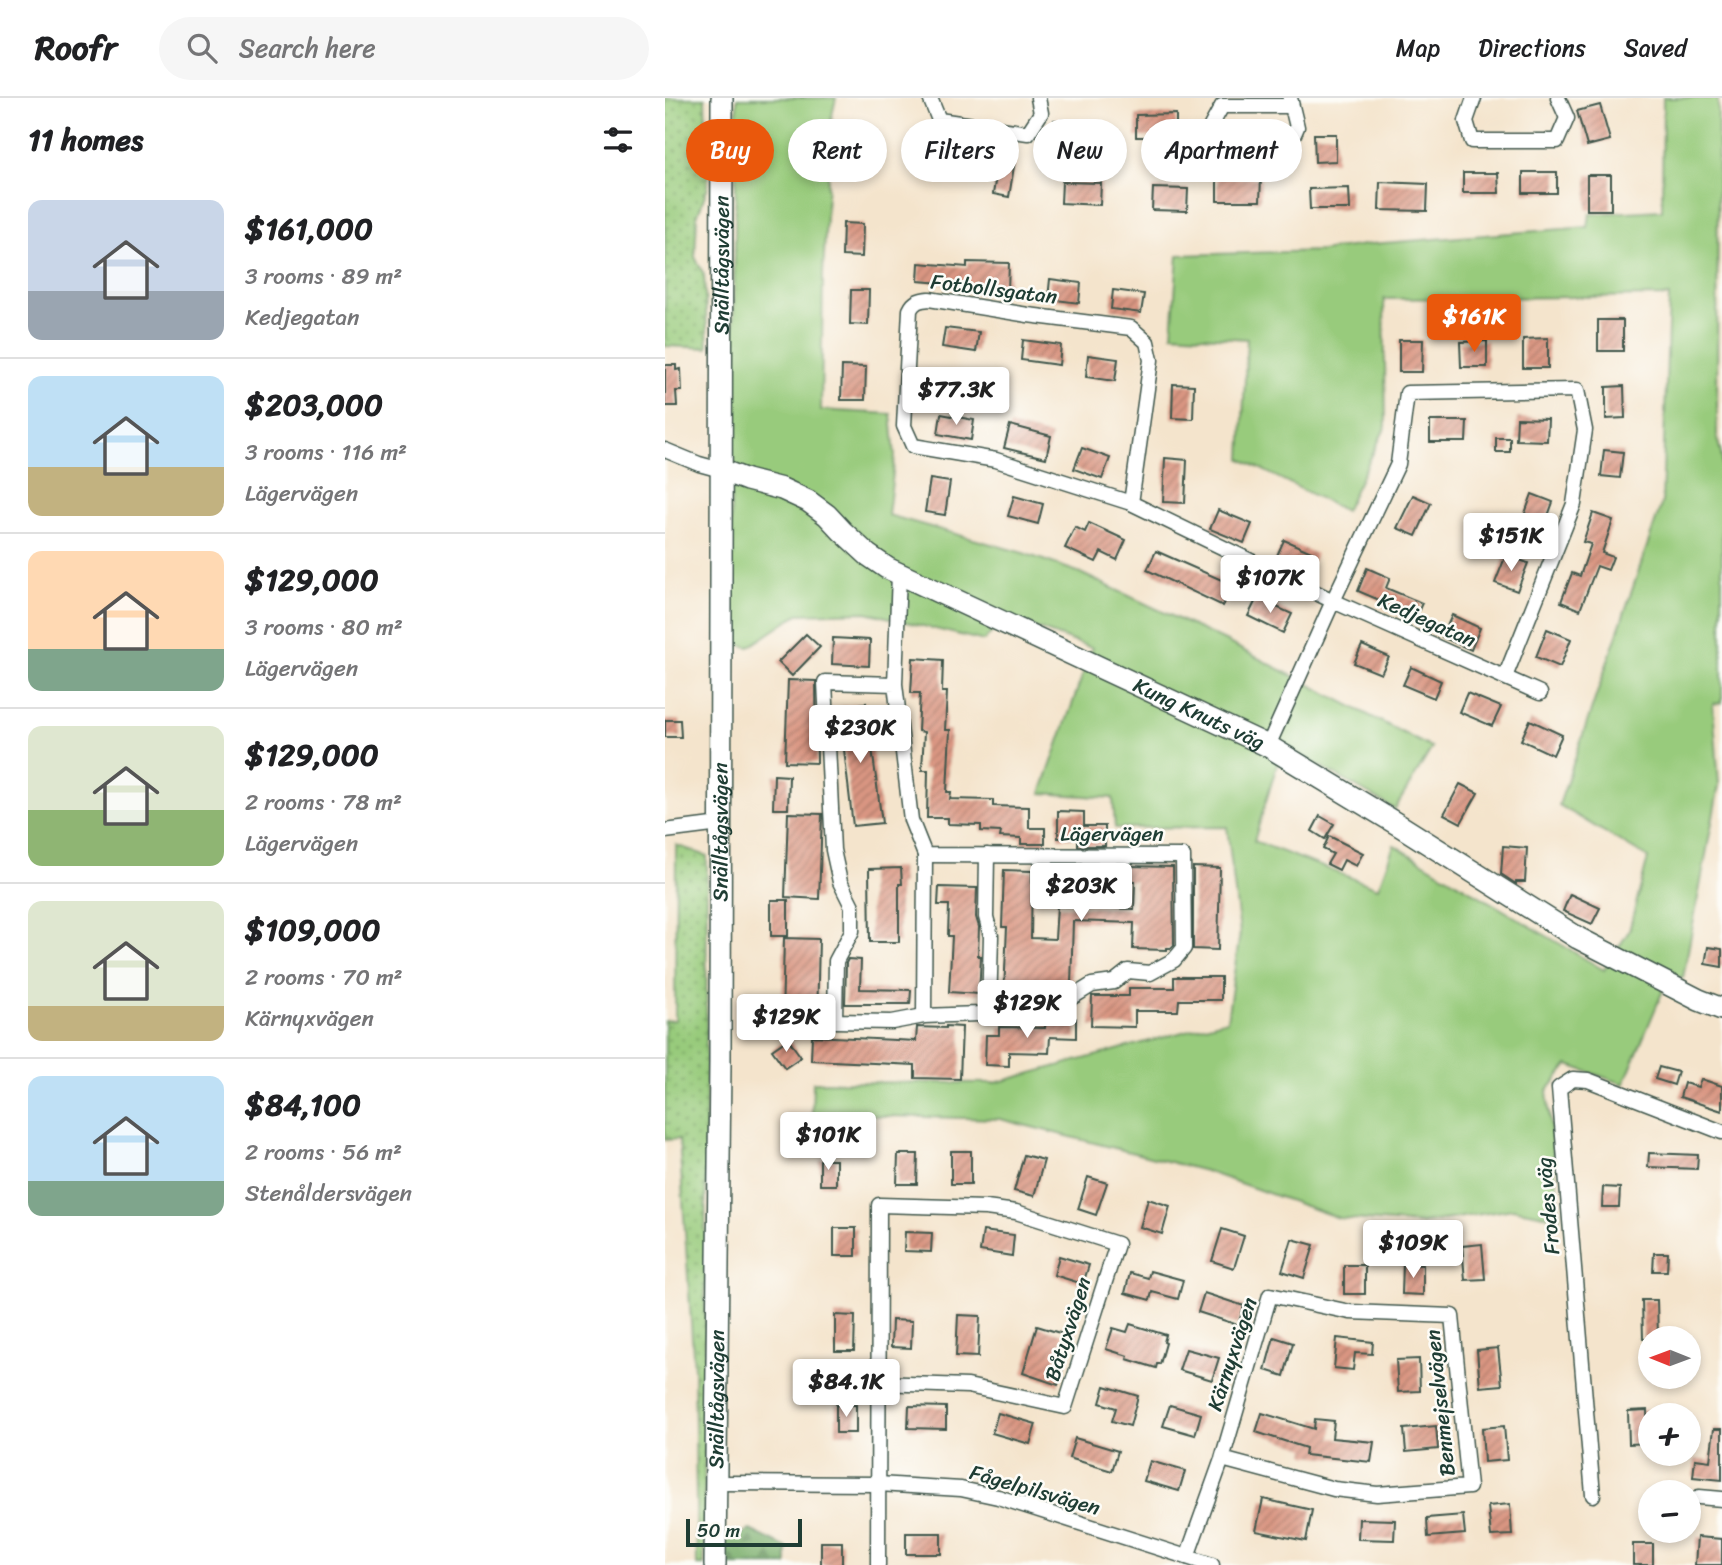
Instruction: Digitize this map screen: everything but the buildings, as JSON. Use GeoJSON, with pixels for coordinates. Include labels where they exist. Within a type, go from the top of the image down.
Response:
{"type":"FeatureCollection","features":[{"type":"Feature","properties":{"kind":"street","name":"Snälltågsvägen"},"geometry":{"type":"LineString","coordinates":[[715,1565],[720,1062],[722,98]]}},
{"type":"Feature","properties":{"kind":"street"},"geometry":{"type":"LineString","coordinates":[[930,98],[939,120],[1028,133],[1041,113],[1038,98]]}},
{"type":"Feature","properties":{"kind":"street"},"geometry":{"type":"LineString","coordinates":[[1474,98],[1465,121],[1472,141],[1557,141],[1567,118],[1558,98]]}},
{"type":"Feature","properties":{"kind":"street"},"geometry":{"type":"LineString","coordinates":[[1291,102],[1297,127],[1287,150],[1221,150],[1211,126],[1222,106],[1291,102]]}},
{"type":"Feature","properties":{"kind":"street","name":"Fotbollsgatan"},"geometry":{"type":"LineString","coordinates":[[1131,503],[1151,360],[1147,342],[1131,328],[929,299],[912,304],[904,426],[913,446],[996,460],[1131,503],[1333,601]]}},
{"type":"Feature","properties":{"kind":"street"},"geometry":{"type":"LineString","coordinates":[[1268,746],[1398,464],[1407,393],[1577,390],[1585,430],[1574,504],[1505,677]]}},
{"type":"Feature","properties":{"kind":"street","name":"Kung Knuts väg"},"geometry":{"type":"LineString","coordinates":[[665,450],[699,464],[782,489],[808,501],[827,515],[868,555],[899,573],[1268,746],[1578,938],[1722,1009]]}},
{"type":"Feature","properties":{"kind":"street"},"geometry":{"type":"LineString","coordinates":[[899,573],[895,684],[911,820],[925,855],[924,1016]]}},
{"type":"Feature","properties":{"kind":"street","name":"Kedjegatan"},"geometry":{"type":"LineString","coordinates":[[1333,601],[1540,692]]}},
{"type":"Feature","properties":{"kind":"street","name":"Lägervägen"},"geometry":{"type":"LineString","coordinates":[[895,684],[825,682],[833,850],[840,882],[852,906],[852,931],[836,961],[835,1021],[892,1022],[924,1016],[1021,1010],[1041,1003],[1066,1001],[1092,985],[1114,982],[1128,971],[1150,973],[1174,960],[1184,948],[1183,856],[925,855]]}},
{"type":"Feature","properties":{"kind":"street"},"geometry":{"type":"LineString","coordinates":[[665,831],[720,824]]}},
{"type":"Feature","properties":{"kind":"street"},"geometry":{"type":"LineString","coordinates":[[986,855],[986,917],[991,936],[989,1011]]}},
{"type":"Feature","properties":{"kind":"street","name":"Frodes väg"},"geometry":{"type":"LineString","coordinates":[[1593,1495],[1559,1088],[1573,1079],[1588,1080],[1722,1132]]}},
{"type":"Feature","properties":{"kind":"street","name":"Båtyxvägen"},"geometry":{"type":"LineString","coordinates":[[879,1205],[986,1208],[1016,1212],[1117,1244],[1065,1407],[968,1386],[878,1383],[879,1205]]}},
{"type":"Feature","properties":{"kind":"street","name":"Kärnyxvägen"},"geometry":{"type":"LineString","coordinates":[[1187,1557],[1222,1459],[1270,1295],[1350,1312],[1452,1316]]}},
{"type":"Feature","properties":{"kind":"street","name":"Benmejselvägen"},"geometry":{"type":"LineString","coordinates":[[1222,1459],[1334,1489],[1377,1494],[1469,1487],[1452,1316]]}},
{"type":"Feature","properties":{"kind":"street"},"geometry":{"type":"LineString","coordinates":[[878,1383],[878,1565]]}},
{"type":"Feature","properties":{"kind":"street","name":"Fågelpilsvägen"},"geometry":{"type":"LineString","coordinates":[[716,1483],[877,1484],[961,1489],[998,1497],[1212,1565]]}},
{"type":"Feature","properties":{"kind":"street"},"geometry":{"type":"LineString","coordinates":[[1701,1497],[1722,1499]]}},
{"type":"Feature","properties":{"kind":"green space"},"geometry":{"type":"Polygon","coordinates":[[[665,98],[705,98],[706,119],[686,119],[686,182],[708,182],[697,217],[695,257],[704,275],[708,348],[665,346],[665,98]]]}},
{"type":"Feature","properties":{"kind":"green space"},"geometry":{"type":"Polygon","coordinates":[[[737,98],[836,98],[831,119],[788,119],[788,182],[828,182],[821,410],[891,414],[895,456],[888,515],[1023,553],[1078,572],[1225,641],[1432,748],[1395,809],[1283,745],[1254,841],[1378,888],[1394,845],[1604,970],[1629,931],[1648,858],[1559,805],[1662,502],[1669,296],[1384,299],[1386,426],[1345,511],[1241,459],[1247,339],[1172,334],[1178,255],[1321,251],[1371,244],[1588,227],[1590,214],[1662,210],[1663,98],[1718,98],[1717,436],[1722,459],[1722,703],[1713,704],[1719,785],[1683,978],[1669,976],[1624,1084],[1568,1065],[1547,1091],[1560,1218],[1513,1209],[1419,1224],[1339,1218],[1205,1171],[1000,1119],[812,1114],[813,1082],[995,1083],[1227,1020],[1240,933],[1227,827],[1115,828],[1113,798],[1041,793],[1092,648],[1006,617],[984,641],[866,612],[798,614],[749,647],[729,642],[736,182],[774,182],[774,119],[737,119],[737,98]]]}},
{"type":"Feature","properties":{"kind":"green space"},"geometry":{"type":"Polygon","coordinates":[[[676,845],[707,856],[704,1565],[697,1565],[694,1369],[679,1139],[665,1140],[665,1021],[675,1020],[676,845]]]}},
{"type":"Feature","properties":{"kind":"green space"},"geometry":{"type":"Polygon","coordinates":[[[750,1530],[787,1548],[787,1565],[724,1565],[724,1541],[750,1530]]]}}]}
